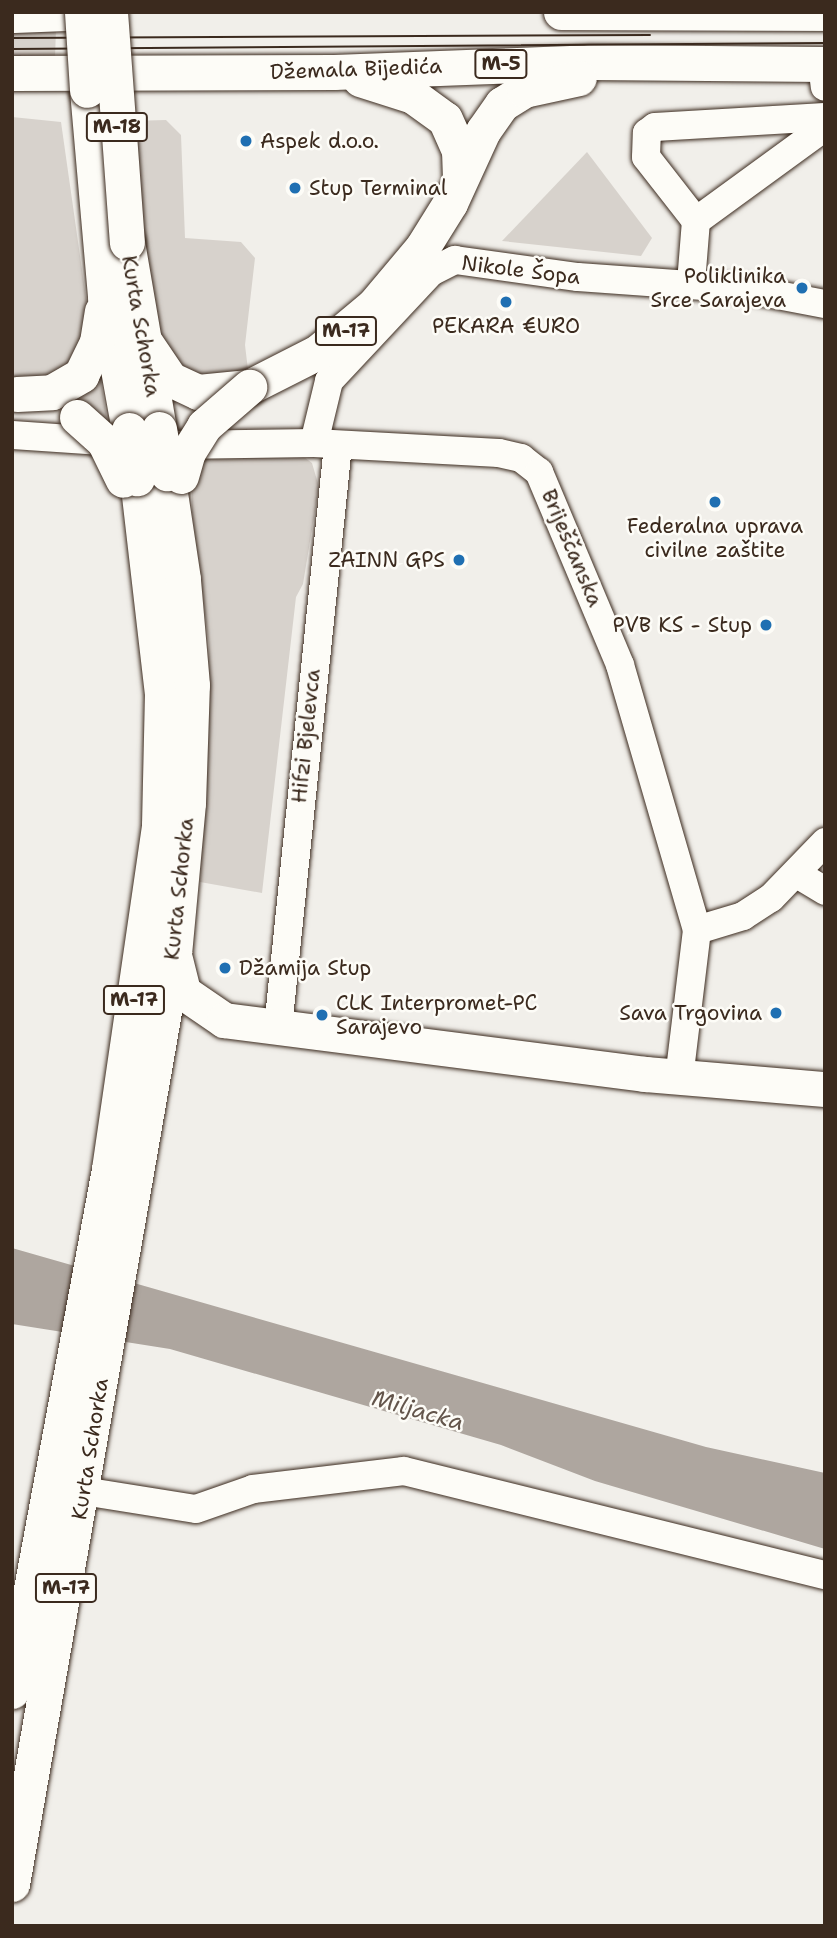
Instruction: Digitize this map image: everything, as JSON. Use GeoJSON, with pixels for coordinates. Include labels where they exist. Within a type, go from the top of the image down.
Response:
{"type":"FeatureCollection","features":[{"type":"Feature","properties":{"kind":"main road","name":"Kurta Schorka"},"geometry":{"type":"LineString","coordinates":[[82,12],[113,245],[141,336],[144,429]]}},
{"type":"Feature","properties":{"kind":"main road"},"geometry":{"type":"LineString","coordinates":[[12,15],[94,12]]}},
{"type":"Feature","properties":{"kind":"main road","name":"Kurta Schorka"},"geometry":{"type":"LineString","coordinates":[[106,1267],[155,1077],[174,954],[188,803],[192,685],[144,429],[105,296],[113,245],[110,12]]}},
{"type":"Feature","properties":{"kind":"main road"},"geometry":{"type":"LineString","coordinates":[[561,12],[825,13]]}},
{"type":"Feature","properties":{"kind":"main road","name":"Džemala Bijedića"},"geometry":{"type":"LineString","coordinates":[[12,73],[334,72],[668,62],[824,72]]}},
{"type":"Feature","properties":{"kind":"main road","name":"M-17"},"geometry":{"type":"LineString","coordinates":[[154,488],[188,452],[204,426],[233,390],[317,352],[350,327],[422,248],[450,203],[460,175],[494,115],[524,90],[668,62]]}},
{"type":"Feature","properties":{"kind":"main road"},"geometry":{"type":"LineString","coordinates":[[334,72],[413,96],[431,107],[454,134],[460,175]]}},
{"type":"Feature","properties":{"kind":"main road"},"geometry":{"type":"LineString","coordinates":[[15,393],[52,392],[81,374],[97,342],[105,296]]}},
{"type":"Feature","properties":{"kind":"main road"},"geometry":{"type":"LineString","coordinates":[[141,336],[170,379],[184,388],[233,390]]}},
{"type":"Feature","properties":{"kind":"main road"},"geometry":{"type":"LineString","coordinates":[[15,393],[77,417],[154,488]]}},
{"type":"Feature","properties":{"kind":"main road","name":"Kurta Schorka"},"geometry":{"type":"LineString","coordinates":[[12,1691],[87,1372],[106,1267],[159,825],[162,694],[154,488]]}},
{"type":"Feature","properties":{"kind":"main road"},"geometry":{"type":"LineString","coordinates":[[174,954],[183,992],[224,1020]]}},
{"type":"Feature","properties":{"kind":"main road"},"geometry":{"type":"LineString","coordinates":[[155,1077],[176,1042],[193,1026],[224,1020],[679,1077],[825,1089]]}},
{"type":"Feature","properties":{"kind":"main road","name":"Kurta Schorka"},"geometry":{"type":"LineString","coordinates":[[12,1884],[83,1491],[87,1372]]}},
{"type":"Feature","properties":{"kind":"street"},"geometry":{"type":"LineString","coordinates":[[691,283],[696,220],[646,158],[646,133],[655,127],[825,117]]}},
{"type":"Feature","properties":{"kind":"street"},"geometry":{"type":"LineString","coordinates":[[696,220],[825,127]]}},
{"type":"Feature","properties":{"kind":"street","name":"Nikole Šopa"},"geometry":{"type":"LineString","coordinates":[[326,444],[329,380],[441,265],[469,259],[578,277],[691,283],[824,303]]}},
{"type":"Feature","properties":{"kind":"street","name":"Briješčanska"},"geometry":{"type":"LineString","coordinates":[[12,435],[141,444],[326,444],[499,453],[521,458],[539,472],[620,665],[697,930]]}},
{"type":"Feature","properties":{"kind":"street","name":"Hifzi Bjelevca"},"geometry":{"type":"LineString","coordinates":[[278,1028],[326,444]]}},
{"type":"Feature","properties":{"kind":"street"},"geometry":{"type":"LineString","coordinates":[[679,1077],[697,930],[743,916],[797,874],[825,842]]}},
{"type":"Feature","properties":{"kind":"street"},"geometry":{"type":"LineString","coordinates":[[797,874],[825,891]]}},
{"type":"Feature","properties":{"kind":"street"},"geometry":{"type":"LineString","coordinates":[[83,1491],[196,1509],[253,1489],[404,1471],[825,1575]]}},
{"type":"Feature","properties":{"kind":"shaded area"},"geometry":{"type":"Polygon","coordinates":[[[12,27],[56,29],[55,63],[12,61],[12,27]]]}},
{"type":"Feature","properties":{"kind":"shaded area"},"geometry":{"type":"Polygon","coordinates":[[[12,117],[61,122],[89,319],[70,370],[44,384],[12,381],[12,117]]]}},
{"type":"Feature","properties":{"kind":"shaded area"},"geometry":{"type":"Polygon","coordinates":[[[166,120],[181,135],[185,238],[241,242],[255,258],[245,345],[248,370],[199,379],[173,365],[147,303],[130,121],[166,120]]]}},
{"type":"Feature","properties":{"kind":"shaded area"},"geometry":{"type":"Polygon","coordinates":[[[587,152],[652,238],[641,256],[502,241],[587,152]]]}},
{"type":"Feature","properties":{"kind":"shaded area"},"geometry":{"type":"Polygon","coordinates":[[[100,376],[109,432],[69,403],[100,376]]]}},
{"type":"Feature","properties":{"kind":"shaded area"},"geometry":{"type":"Polygon","coordinates":[[[300,454],[312,463],[319,487],[303,584],[296,597],[262,893],[200,882],[209,645],[192,513],[192,484],[204,455],[300,454]]]}},
{"type":"Feature","properties":{"kind":"water","name":"Miljacka"},"geometry":{"type":"Polygon","coordinates":[[[12,1248],[706,1447],[825,1473],[825,1549],[595,1481],[501,1445],[170,1349],[12,1324],[12,1248]]]}},
{"type":"Feature","properties":{"kind":"tram line"},"geometry":{"type":"LineString","coordinates":[[12,38],[650,35]]}},
{"type":"Feature","properties":{"kind":"tram line"},"geometry":{"type":"LineString","coordinates":[[12,49],[825,43]]}},
{"type":"Feature","properties":{"kind":"place","name":"Aspek d.o.o."},"geometry":{"type":"Point","coordinates":[246,141]}},
{"type":"Feature","properties":{"kind":"place","name":"Stup Terminal"},"geometry":{"type":"Point","coordinates":[295,188]}},
{"type":"Feature","properties":{"kind":"place","name":"Poliklinika Srce Sarajeva"},"geometry":{"type":"Point","coordinates":[802,288]}},
{"type":"Feature","properties":{"kind":"place","name":"PEKARA €URO"},"geometry":{"type":"Point","coordinates":[506,302]}},
{"type":"Feature","properties":{"kind":"place","name":"Federalna uprava civilne zaštite"},"geometry":{"type":"Point","coordinates":[715,502]}},
{"type":"Feature","properties":{"kind":"place","name":"ZAINN GPS"},"geometry":{"type":"Point","coordinates":[459,560]}},
{"type":"Feature","properties":{"kind":"place","name":"PVB KS - Stup"},"geometry":{"type":"Point","coordinates":[766,625]}},
{"type":"Feature","properties":{"kind":"place","name":"Džamija Stup"},"geometry":{"type":"Point","coordinates":[225,968]}},
{"type":"Feature","properties":{"kind":"place","name":"Sava Trgovina"},"geometry":{"type":"Point","coordinates":[776,1013]}},
{"type":"Feature","properties":{"kind":"place","name":"CLK Interpromet-PC Sarajevo"},"geometry":{"type":"Point","coordinates":[322,1015]}}]}
